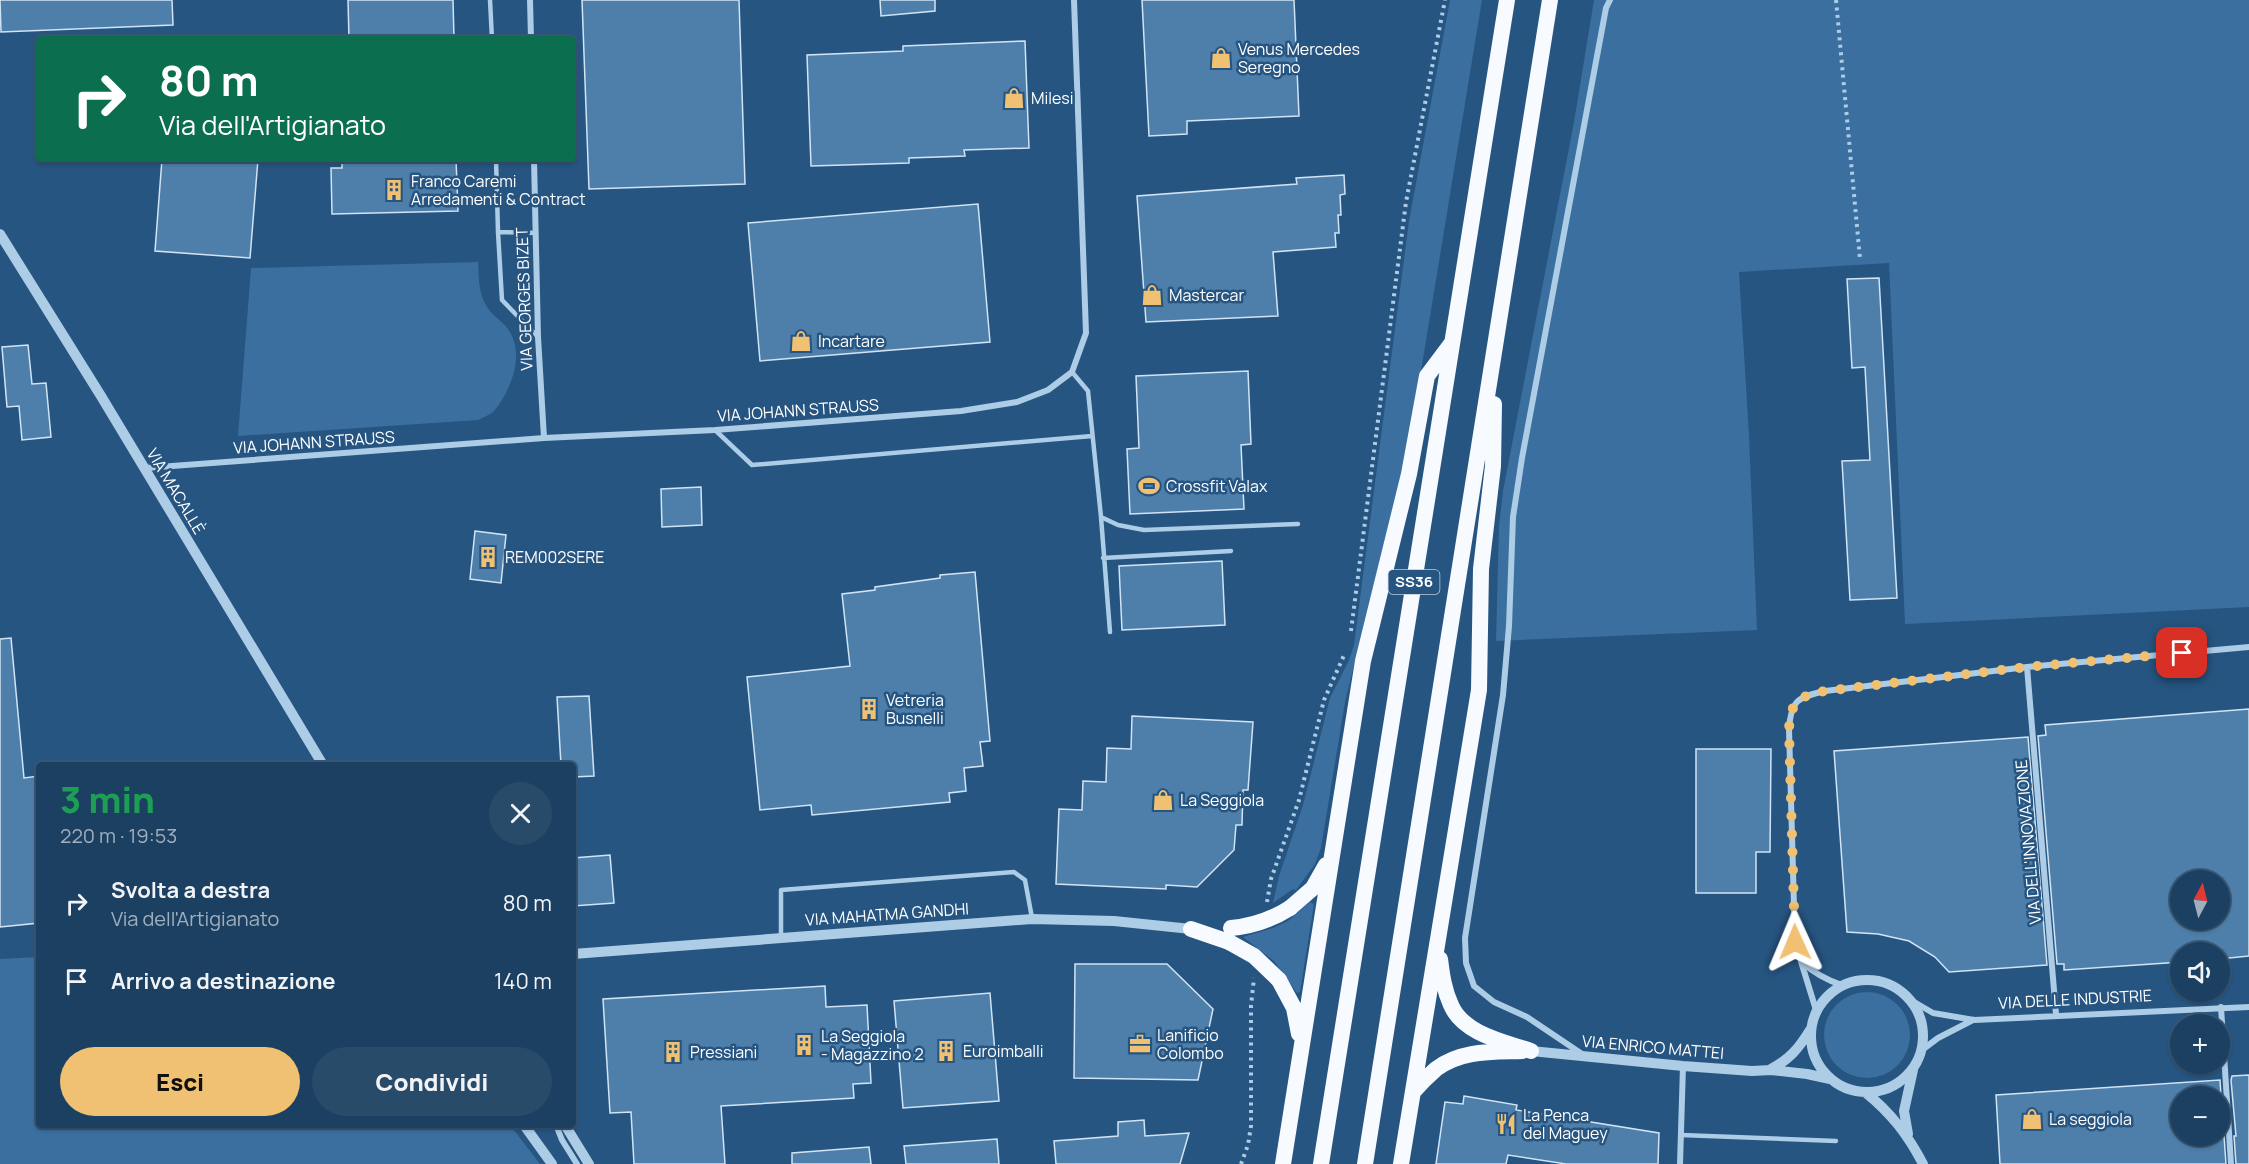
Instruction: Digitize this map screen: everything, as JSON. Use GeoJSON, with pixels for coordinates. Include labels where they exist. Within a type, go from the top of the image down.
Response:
{"type":"FeatureCollection","features":[{"type":"Feature","properties":{"kind":"highway","name":"SS36"},"geometry":{"type":"LineString","coordinates":[[1321,1164],[1507,0]]}},
{"type":"Feature","properties":{"kind":"highway","name":"SS36"},"geometry":{"type":"LineString","coordinates":[[1365,1164],[1550,0]]}},
{"type":"Feature","properties":{"kind":"highway"},"geometry":{"type":"LineString","coordinates":[[1283,1164],[1363,661],[1412,462],[1425,383],[1430,369],[1449,348],[1454,334]]}},
{"type":"Feature","properties":{"kind":"highway"},"geometry":{"type":"LineString","coordinates":[[1401,1164],[1479,690],[1481,569],[1493,466],[1496,340]]}},
{"type":"Feature","properties":{"kind":"highway"},"geometry":{"type":"LineString","coordinates":[[1230,935],[1275,918],[1313,888],[1329,860],[1333,845]]}},
{"type":"Feature","properties":{"kind":"highway"},"geometry":{"type":"LineString","coordinates":[[1191,929],[1230,935],[1279,980],[1296,1016],[1300,1056]]}},
{"type":"Feature","properties":{"kind":"highway"},"geometry":{"type":"LineString","coordinates":[[1438,941],[1444,985],[1452,1008],[1467,1024],[1487,1036],[1532,1051]]}},
{"type":"Feature","properties":{"kind":"highway"},"geometry":{"type":"LineString","coordinates":[[1413,1092],[1437,1069],[1455,1059],[1475,1053],[1532,1051]]}},
{"type":"Feature","properties":{"kind":"street"},"geometry":{"type":"LineString","coordinates":[[530,0],[531,36]]}},
{"type":"Feature","properties":{"kind":"street"},"geometry":{"type":"LineString","coordinates":[[1072,372],[1086,333],[1074,0]]}},
{"type":"Feature","properties":{"kind":"street"},"geometry":{"type":"LineString","coordinates":[[1588,1057],[1527,1017],[1494,1002],[1474,986],[1466,963],[1465,938],[1503,694],[1509,626],[1513,517],[1522,458],[1606,8],[1611,0]]}},
{"type":"Feature","properties":{"kind":"street","name":"VIA GEORGES BIZET"},"geometry":{"type":"LineString","coordinates":[[534,162],[538,337],[544,438]]}},
{"type":"Feature","properties":{"kind":"street","name":"VIA MACALLÈ"},"geometry":{"type":"LineString","coordinates":[[0,234],[145,468],[321,762]]}},
{"type":"Feature","properties":{"kind":"street","name":"VIA JOHANN STRAUSS"},"geometry":{"type":"LineString","coordinates":[[145,468],[544,438],[716,430],[962,411],[1017,402],[1048,390],[1072,372]]}},
{"type":"Feature","properties":{"kind":"street"},"geometry":{"type":"LineString","coordinates":[[1816,1010],[1795,942],[1789,729],[1790,711],[1796,702],[1805,696],[1825,691],[2027,667],[2249,647]]}},
{"type":"Feature","properties":{"kind":"street","name":"VIA DELL'INNOVAZIONE"},"geometry":{"type":"LineString","coordinates":[[2027,667],[2056,1014]]}},
{"type":"Feature","properties":{"kind":"street","name":"VIA MAHATMA GANDHI"},"geometry":{"type":"LineString","coordinates":[[576,954],[1032,919],[1114,921],[1191,929]]}},
{"type":"Feature","properties":{"kind":"street","name":"VIA MAHATMA GANDHI"},"geometry":{"type":"LineString","coordinates":[[576,958],[586,953]]}},
{"type":"Feature","properties":{"kind":"street"},"geometry":{"type":"LineString","coordinates":[[1800,959],[1826,981],[1842,985]]}},
{"type":"Feature","properties":{"kind":"street","name":"VIA DELLE INDUSTRIE"},"geometry":{"type":"LineString","coordinates":[[1842,985],[1860,980],[1878,980],[1895,987],[1909,999],[1934,1013],[1974,1020],[2056,1014],[2249,1006]]}},
{"type":"Feature","properties":{"kind":"street"},"geometry":{"type":"LineString","coordinates":[[1771,1070],[1799,1049],[1816,1010],[1827,995],[1842,985]]}},
{"type":"Feature","properties":{"kind":"street"},"geometry":{"type":"LineString","coordinates":[[1908,1137],[1904,1111],[1914,1067],[1922,1050],[1923,1032],[1919,1014],[1909,999]]}},
{"type":"Feature","properties":{"kind":"street"},"geometry":{"type":"LineString","coordinates":[[2221,1007],[2231,1164]]}},
{"type":"Feature","properties":{"kind":"street","name":"VIA DELLE INDUSTRIE"},"geometry":{"type":"LineString","coordinates":[[1922,1050],[1938,1038],[1974,1020]]}},
{"type":"Feature","properties":{"kind":"street"},"geometry":{"type":"LineString","coordinates":[[1810,1028],[1811,1047],[1818,1065],[1830,1079],[1847,1089],[1865,1092],[1884,1090],[1901,1081],[1914,1067]]}},
{"type":"Feature","properties":{"kind":"street","name":"VIA ENRICO MATTEI"},"geometry":{"type":"LineString","coordinates":[[1532,1051],[1683,1066],[1752,1071],[1771,1070],[1830,1079]]}},
{"type":"Feature","properties":{"kind":"street"},"geometry":{"type":"LineString","coordinates":[[1680,1164],[1683,1066]]}},
{"type":"Feature","properties":{"kind":"street"},"geometry":{"type":"LineString","coordinates":[[1865,1092],[1885,1107],[1908,1137],[1923,1164]]}},
{"type":"Feature","properties":{"kind":"street"},"geometry":{"type":"LineString","coordinates":[[526,1128],[552,1164]]}},
{"type":"Feature","properties":{"kind":"street"},"geometry":{"type":"LineString","coordinates":[[557,1128],[577,1164]]}},
{"type":"Feature","properties":{"kind":"street"},"geometry":{"type":"LineString","coordinates":[[567,1128],[589,1164]]}},
{"type":"Feature","properties":{"kind":"lane"},"geometry":{"type":"LineString","coordinates":[[490,0],[492,36]]}},
{"type":"Feature","properties":{"kind":"lane"},"geometry":{"type":"LineString","coordinates":[[496,162],[502,300],[538,337]]}},
{"type":"Feature","properties":{"kind":"lane"},"geometry":{"type":"LineString","coordinates":[[498,232],[536,234]]}},
{"type":"Feature","properties":{"kind":"lane"},"geometry":{"type":"LineString","coordinates":[[1072,372],[1088,391],[1110,632]]}},
{"type":"Feature","properties":{"kind":"lane"},"geometry":{"type":"LineString","coordinates":[[716,430],[752,465],[1092,436]]}},
{"type":"Feature","properties":{"kind":"lane"},"geometry":{"type":"LineString","coordinates":[[1101,517],[1118,525],[1144,530],[1298,524]]}},
{"type":"Feature","properties":{"kind":"lane"},"geometry":{"type":"LineString","coordinates":[[1103,558],[1231,551]]}},
{"type":"Feature","properties":{"kind":"lane"},"geometry":{"type":"LineString","coordinates":[[781,937],[781,890],[1014,872],[1025,880],[1032,919]]}},
{"type":"Feature","properties":{"kind":"lane"},"geometry":{"type":"LineString","coordinates":[[1681,1135],[1836,1141]]}},
{"type":"Feature","properties":{"kind":"path"},"geometry":{"type":"LineString","coordinates":[[1350,635],[1406,202],[1445,0]]}},
{"type":"Feature","properties":{"kind":"path"},"geometry":{"type":"LineString","coordinates":[[1836,0],[1860,258]]}},
{"type":"Feature","properties":{"kind":"path"},"geometry":{"type":"LineString","coordinates":[[1266,907],[1271,879],[1299,800],[1321,710],[1348,644]]}},
{"type":"Feature","properties":{"kind":"path"},"geometry":{"type":"LineString","coordinates":[[1241,1164],[1250,1132],[1251,1006],[1255,972]]}},
{"type":"Feature","properties":{"kind":"shaded area"},"geometry":{"type":"Polygon","coordinates":[[[1450,0],[1482,0],[1411,432],[1345,702],[1321,848],[1315,864],[1296,890],[1293,889],[1273,903],[1279,876],[1303,805],[1330,698],[1354,645],[1409,221],[1450,0]]]}},
{"type":"Feature","properties":{"kind":"shaded area"},"geometry":{"type":"Polygon","coordinates":[[[1594,0],[2249,0],[2249,607],[1905,624],[1889,263],[1739,272],[1749,435],[1757,630],[1496,641],[1499,526],[1503,491],[1574,122],[1594,0]]]}},
{"type":"Feature","properties":{"kind":"shaded area"},"geometry":{"type":"Polygon","coordinates":[[[478,262],[484,302],[509,330],[515,343],[516,353],[516,363],[510,384],[500,403],[492,412],[478,420],[238,436],[251,268],[478,262]]]}},
{"type":"Feature","properties":{"kind":"shaded area"},"geometry":{"type":"Polygon","coordinates":[[[1310,902],[1314,904],[1300,992],[1297,993],[1274,961],[1243,937],[1288,921],[1310,902]]]}},
{"type":"Feature","properties":{"kind":"shaded area"},"geometry":{"type":"Polygon","coordinates":[[[36,957],[36,1128],[512,1128],[540,1164],[0,1164],[0,959],[36,957]]]}},
{"type":"Feature","properties":{"kind":"shaded area"},"geometry":{"type":"Polygon","coordinates":[[[1867,992],[1884,995],[1898,1004],[1907,1018],[1910,1035],[1907,1052],[1898,1066],[1884,1075],[1867,1078],[1850,1075],[1836,1066],[1827,1052],[1824,1035],[1827,1018],[1836,1004],[1850,995],[1867,992]]]}},
{"type":"Feature","properties":{"kind":"building"},"geometry":{"type":"Polygon","coordinates":[[[0,0],[172,0],[173,25],[1,32],[0,0]]]}},
{"type":"Feature","properties":{"kind":"building"},"geometry":{"type":"Polygon","coordinates":[[[348,0],[453,0],[454,36],[349,36],[348,0]]]}},
{"type":"Feature","properties":{"kind":"building"},"geometry":{"type":"Polygon","coordinates":[[[582,0],[739,0],[745,184],[589,189],[582,0]]]}},
{"type":"Feature","properties":{"kind":"building"},"geometry":{"type":"Polygon","coordinates":[[[880,0],[935,0],[935,11],[881,16],[880,0]]]}},
{"type":"Feature","properties":{"kind":"building","name":"Venus Mercedes Seregno"},"geometry":{"type":"Polygon","coordinates":[[[1142,0],[1294,0],[1299,116],[1187,121],[1187,134],[1149,136],[1142,0]]]}},
{"type":"Feature","properties":{"kind":"building"},"geometry":{"type":"Polygon","coordinates":[[[1025,41],[1029,148],[964,150],[965,156],[909,158],[909,163],[811,166],[807,55],[903,51],[903,46],[1025,41]]]}},
{"type":"Feature","properties":{"kind":"building"},"geometry":{"type":"Polygon","coordinates":[[[162,162],[258,162],[250,258],[155,251],[162,162]]]}},
{"type":"Feature","properties":{"kind":"building","name":"Franco Caremi Arredamenti & Contract"},"geometry":{"type":"Polygon","coordinates":[[[342,162],[456,162],[458,211],[332,214],[331,168],[342,168],[342,162]]]}},
{"type":"Feature","properties":{"kind":"building"},"geometry":{"type":"Polygon","coordinates":[[[1344,175],[1345,194],[1340,195],[1341,215],[1338,215],[1339,233],[1335,233],[1336,247],[1273,252],[1278,316],[1146,322],[1137,196],[1297,184],[1296,178],[1344,175]]]}},
{"type":"Feature","properties":{"kind":"building"},"geometry":{"type":"Polygon","coordinates":[[[978,204],[990,342],[760,361],[748,223],[978,204]]]}},
{"type":"Feature","properties":{"kind":"building"},"geometry":{"type":"Polygon","coordinates":[[[1879,278],[1897,598],[1850,600],[1842,461],[1870,460],[1865,367],[1852,368],[1847,279],[1879,278]]]}},
{"type":"Feature","properties":{"kind":"building"},"geometry":{"type":"Polygon","coordinates":[[[28,345],[32,384],[46,383],[51,437],[22,440],[19,406],[7,407],[2,347],[28,345]]]}},
{"type":"Feature","properties":{"kind":"building"},"geometry":{"type":"Polygon","coordinates":[[[1248,371],[1251,444],[1241,445],[1244,509],[1130,514],[1127,449],[1139,448],[1136,376],[1248,371]]]}},
{"type":"Feature","properties":{"kind":"building"},"geometry":{"type":"Polygon","coordinates":[[[701,487],[702,525],[662,527],[661,489],[701,487]]]}},
{"type":"Feature","properties":{"kind":"building","name":"REM002SERE"},"geometry":{"type":"Polygon","coordinates":[[[475,531],[506,535],[501,583],[470,579],[475,531]]]}},
{"type":"Feature","properties":{"kind":"building"},"geometry":{"type":"Polygon","coordinates":[[[1222,561],[1225,625],[1122,630],[1119,566],[1222,561]]]}},
{"type":"Feature","properties":{"kind":"building","name":"Vetreria Busnelli"},"geometry":{"type":"Polygon","coordinates":[[[975,572],[990,741],[980,742],[983,766],[964,768],[966,791],[949,793],[950,802],[812,815],[811,805],[760,810],[747,677],[850,666],[842,594],[940,578],[940,575],[975,572]]]}},
{"type":"Feature","properties":{"kind":"building"},"geometry":{"type":"Polygon","coordinates":[[[11,638],[24,778],[36,776],[36,923],[0,927],[0,639],[11,638]]]}},
{"type":"Feature","properties":{"kind":"building"},"geometry":{"type":"Polygon","coordinates":[[[589,696],[594,776],[576,777],[576,762],[561,762],[557,697],[589,696]]]}},
{"type":"Feature","properties":{"kind":"building"},"geometry":{"type":"Polygon","coordinates":[[[2249,709],[2249,956],[2230,958],[2230,942],[2170,942],[2170,963],[2064,970],[2064,964],[2057,964],[2038,736],[2046,735],[2045,725],[2249,709]]]}},
{"type":"Feature","properties":{"kind":"building","name":"La Seggiola"},"geometry":{"type":"Polygon","coordinates":[[[1132,716],[1253,722],[1248,790],[1243,790],[1242,825],[1236,825],[1234,850],[1197,887],[1166,885],[1166,889],[1056,884],[1059,809],[1082,810],[1083,781],[1106,782],[1107,748],[1131,749],[1132,716]]]}},
{"type":"Feature","properties":{"kind":"building"},"geometry":{"type":"Polygon","coordinates":[[[2028,737],[2047,965],[1949,972],[1935,957],[1909,941],[1878,934],[1847,932],[1834,751],[2028,737]]]}},
{"type":"Feature","properties":{"kind":"building"},"geometry":{"type":"Polygon","coordinates":[[[1696,749],[1771,749],[1770,852],[1756,852],[1756,893],[1696,893],[1696,749]]]}},
{"type":"Feature","properties":{"kind":"building"},"geometry":{"type":"Polygon","coordinates":[[[610,855],[614,903],[576,906],[576,858],[610,855]]]}},
{"type":"Feature","properties":{"kind":"building","name":"Lanificio Colombo"},"geometry":{"type":"Polygon","coordinates":[[[1075,964],[1167,964],[1213,1009],[1198,1080],[1074,1078],[1075,964]]]}},
{"type":"Feature","properties":{"kind":"building"},"geometry":{"type":"Polygon","coordinates":[[[825,986],[826,1007],[867,1005],[871,1083],[853,1084],[854,1098],[721,1106],[725,1164],[634,1164],[631,1112],[610,1113],[603,999],[825,986]]]}},
{"type":"Feature","properties":{"kind":"building","name":"Euroimballi"},"geometry":{"type":"Polygon","coordinates":[[[990,993],[999,1101],[903,1108],[894,1001],[990,993]]]}},
{"type":"Feature","properties":{"kind":"building"},"geometry":{"type":"Polygon","coordinates":[[[2249,1075],[2249,1164],[2236,1164],[2231,1080],[2232,1076],[2249,1075]]]}},
{"type":"Feature","properties":{"kind":"building"},"geometry":{"type":"Polygon","coordinates":[[[2220,1080],[2220,1086],[2170,1086],[2170,1146],[2225,1146],[2226,1164],[2000,1164],[1996,1095],[2220,1080]]]}},
{"type":"Feature","properties":{"kind":"building"},"geometry":{"type":"Polygon","coordinates":[[[1464,1096],[1517,1105],[1516,1110],[1659,1133],[1658,1164],[1566,1164],[1508,1155],[1506,1164],[1436,1164],[1445,1102],[1463,1104],[1464,1096]]]}},
{"type":"Feature","properties":{"kind":"building"},"geometry":{"type":"Polygon","coordinates":[[[1144,1120],[1145,1136],[1189,1133],[1180,1164],[1056,1164],[1054,1141],[1118,1136],[1118,1122],[1144,1120]]]}},
{"type":"Feature","properties":{"kind":"building"},"geometry":{"type":"Polygon","coordinates":[[[997,1139],[999,1164],[906,1164],[904,1146],[997,1139]]]}},
{"type":"Feature","properties":{"kind":"building"},"geometry":{"type":"Polygon","coordinates":[[[869,1147],[871,1164],[792,1164],[792,1153],[869,1147]]]}},
{"type":"Feature","properties":{"kind":"place","name":"Venus Mercedes Seregno"},"geometry":{"type":"Point","coordinates":[1221,58]}},
{"type":"Feature","properties":{"kind":"place","name":"Milesi"},"geometry":{"type":"Point","coordinates":[1014,98]}},
{"type":"Feature","properties":{"kind":"place","name":"Franco Caremi Arredamenti & Contract"},"geometry":{"type":"Point","coordinates":[394,190]}},
{"type":"Feature","properties":{"kind":"place","name":"Mastercar"},"geometry":{"type":"Point","coordinates":[1152,295]}},
{"type":"Feature","properties":{"kind":"place","name":"Incartare"},"geometry":{"type":"Point","coordinates":[801,341]}},
{"type":"Feature","properties":{"kind":"place","name":"Crossfit Valax"},"geometry":{"type":"Point","coordinates":[1149,486]}},
{"type":"Feature","properties":{"kind":"place","name":"REM002SERE"},"geometry":{"type":"Point","coordinates":[488,557]}},
{"type":"Feature","properties":{"kind":"place","name":"Vetreria Busnelli"},"geometry":{"type":"Point","coordinates":[869,709]}},
{"type":"Feature","properties":{"kind":"place","name":"La Seggiola"},"geometry":{"type":"Point","coordinates":[1163,800]}},
{"type":"Feature","properties":{"kind":"place","name":"Lanificio Colombo"},"geometry":{"type":"Point","coordinates":[1140,1044]}},
{"type":"Feature","properties":{"kind":"place","name":"La Seggiola - Magazzino 2"},"geometry":{"type":"Point","coordinates":[804,1045]}},
{"type":"Feature","properties":{"kind":"place","name":"Euroimballi"},"geometry":{"type":"Point","coordinates":[946,1051]}},
{"type":"Feature","properties":{"kind":"place","name":"Pressiani"},"geometry":{"type":"Point","coordinates":[673,1052]}},
{"type":"Feature","properties":{"kind":"place","name":"La seggiola"},"geometry":{"type":"Point","coordinates":[2032,1119]}},
{"type":"Feature","properties":{"kind":"place","name":"La Penca del Maguey"},"geometry":{"type":"Point","coordinates":[1506,1124]}},
{"type":"Feature","properties":{"kind":"route"},"geometry":{"type":"LineString","coordinates":[[1795,942],[1789,729],[1790,711],[1796,702],[1805,696],[1825,691],[2027,667],[2182,653]]}}]}
